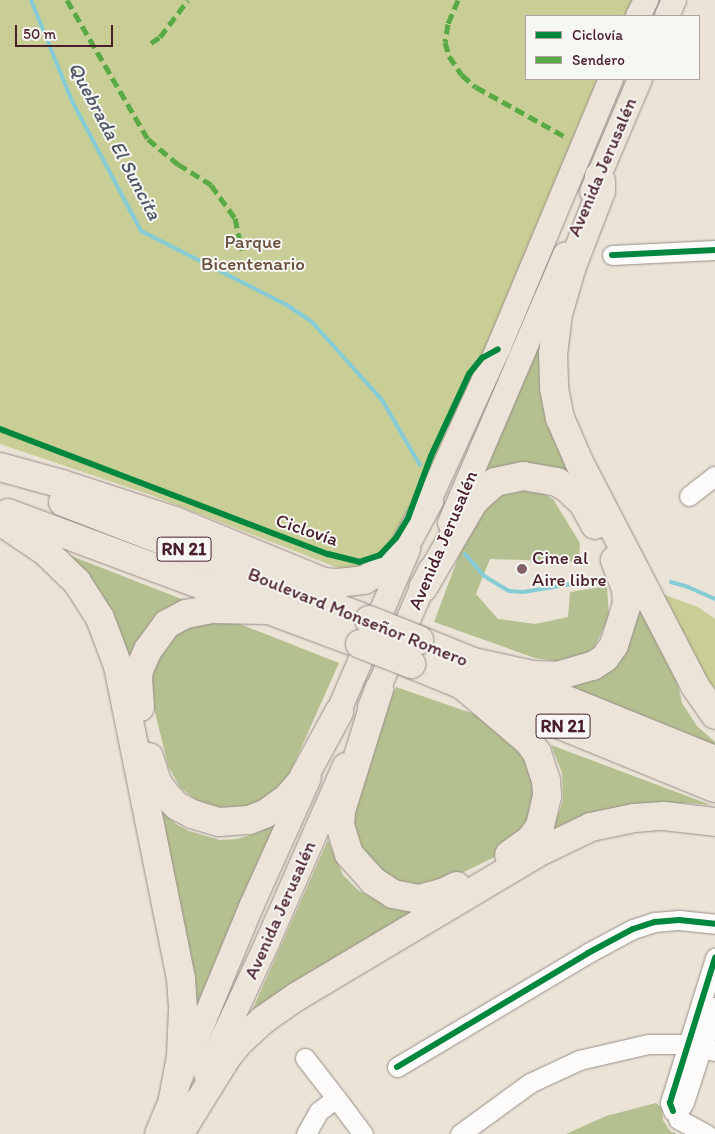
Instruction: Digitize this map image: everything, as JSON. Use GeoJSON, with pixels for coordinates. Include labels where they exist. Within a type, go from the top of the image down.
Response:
{"type":"FeatureCollection","features":[{"type":"Feature","properties":{"kind":"highway"},"geometry":{"type":"LineString","coordinates":[[599,176],[602,182],[600,191],[572,266],[558,314],[553,353],[554,388],[560,418],[579,462],[695,686],[715,715]]}},
{"type":"Feature","properties":{"kind":"highway"},"geometry":{"type":"LineString","coordinates":[[0,466],[175,521],[324,582],[337,583],[364,580],[386,568],[403,549],[429,501]]}},
{"type":"Feature","properties":{"kind":"highway","name":"Boulevard Monseñor Romero"},"geometry":{"type":"LineString","coordinates":[[0,476],[364,632],[464,672],[715,788]]}},
{"type":"Feature","properties":{"kind":"highway"},"geometry":{"type":"LineString","coordinates":[[422,588],[474,501],[495,482],[523,476],[545,479],[567,488],[583,503],[621,571],[626,589],[627,604],[622,623],[614,646],[605,658],[593,666],[557,676],[464,672]]}},
{"type":"Feature","properties":{"kind":"highway","name":"Boulevard Monseñor Romero"},"geometry":{"type":"LineString","coordinates":[[0,510],[265,610],[364,632]]}},
{"type":"Feature","properties":{"kind":"highway"},"geometry":{"type":"LineString","coordinates":[[0,522],[46,552],[77,582],[100,618],[118,666],[181,979],[183,1008],[181,1056],[173,1098]]}},
{"type":"Feature","properties":{"kind":"highway"},"geometry":{"type":"LineString","coordinates":[[265,610],[223,608],[186,614],[167,624],[148,650],[139,670],[139,697],[151,766],[157,782],[166,795],[178,806],[192,814],[219,822],[249,820],[265,814],[288,797],[301,782],[339,712]]}},
{"type":"Feature","properties":{"kind":"highway"},"geometry":{"type":"LineString","coordinates":[[379,689],[346,792],[340,825],[349,854],[373,881],[393,894],[419,899],[445,892],[519,849],[531,839],[540,826],[544,813],[547,796],[546,780],[536,753],[464,672]]}},
{"type":"Feature","properties":{"kind":"highway","name":"Boulevard Monseñor Romero"},"geometry":{"type":"LineString","coordinates":[[464,672],[715,760]]}},
{"type":"Feature","properties":{"kind":"highway"},"geometry":{"type":"LineString","coordinates":[[178,1134],[227,1057],[241,1040],[263,1020],[313,987],[543,850],[591,827],[634,818],[664,816],[715,822]]}},
{"type":"Feature","properties":{"kind":"main road"},"geometry":{"type":"LineString","coordinates":[[638,15],[646,0]]}},
{"type":"Feature","properties":{"kind":"main road"},"geometry":{"type":"LineString","coordinates":[[667,15],[674,0]]}},
{"type":"Feature","properties":{"kind":"main road","name":"Avenida Jerusalén"},"geometry":{"type":"LineString","coordinates":[[157,1134],[251,907],[339,712],[429,501],[498,349],[611,80]]}},
{"type":"Feature","properties":{"kind":"main road","name":"Avenida Jerusalén"},"geometry":{"type":"LineString","coordinates":[[178,1134],[267,943],[379,689],[640,80]]}},
{"type":"Feature","properties":{"kind":"street"},"geometry":{"type":"LineString","coordinates":[[612,255],[715,250]]}},
{"type":"Feature","properties":{"kind":"street"},"geometry":{"type":"LineString","coordinates":[[689,496],[715,476]]}},
{"type":"Feature","properties":{"kind":"street"},"geometry":{"type":"LineString","coordinates":[[397,1067],[588,953],[633,930],[655,922],[679,920],[715,924]]}},
{"type":"Feature","properties":{"kind":"street"},"geometry":{"type":"LineString","coordinates":[[701,1048],[715,958]]}},
{"type":"Feature","properties":{"kind":"street"},"geometry":{"type":"LineString","coordinates":[[706,1134],[676,1114],[670,1103],[672,1096],[701,1048],[715,1007]]}},
{"type":"Feature","properties":{"kind":"street"},"geometry":{"type":"LineString","coordinates":[[460,1134],[530,1083],[579,1060],[648,1044],[701,1048]]}},
{"type":"Feature","properties":{"kind":"street"},"geometry":{"type":"LineString","coordinates":[[305,1058],[363,1134]]}},
{"type":"Feature","properties":{"kind":"street"},"geometry":{"type":"LineString","coordinates":[[306,1134],[319,1110],[336,1098]]}},
{"type":"Feature","properties":{"kind":"green space","name":"Parque Bicentenario"},"geometry":{"type":"Polygon","coordinates":[[[0,0],[636,0],[629,15],[525,15],[525,80],[603,80],[456,420],[447,430],[404,530],[396,546],[365,569],[341,569],[151,495],[0,444],[0,0]]]}},
{"type":"Feature","properties":{"kind":"green space"},"geometry":{"type":"Polygon","coordinates":[[[546,329],[584,488],[480,480],[546,329]]]}},
{"type":"Feature","properties":{"kind":"green space"},"geometry":{"type":"Polygon","coordinates":[[[511,489],[535,489],[553,499],[580,543],[579,562],[490,559],[476,594],[498,619],[535,624],[568,617],[570,592],[607,586],[609,615],[594,648],[579,657],[562,662],[535,658],[434,622],[476,510],[511,489]]]}},
{"type":"Feature","properties":{"kind":"green space"},"geometry":{"type":"Polygon","coordinates":[[[51,548],[197,605],[130,683],[51,548]]]}},
{"type":"Feature","properties":{"kind":"green space"},"geometry":{"type":"Polygon","coordinates":[[[662,594],[698,607],[715,619],[715,695],[662,594]]]}},
{"type":"Feature","properties":{"kind":"green space"},"geometry":{"type":"Polygon","coordinates":[[[642,596],[673,661],[682,703],[697,726],[715,742],[715,746],[566,687],[642,596]]]}},
{"type":"Feature","properties":{"kind":"green space"},"geometry":{"type":"Polygon","coordinates":[[[227,619],[339,663],[285,784],[249,808],[213,808],[197,801],[180,787],[168,766],[149,687],[152,660],[174,632],[196,623],[227,619]]]}},
{"type":"Feature","properties":{"kind":"green space"},"geometry":{"type":"Polygon","coordinates":[[[396,687],[483,717],[530,755],[540,807],[511,849],[431,888],[409,885],[388,878],[369,862],[351,834],[350,809],[371,745],[396,687]]]}},
{"type":"Feature","properties":{"kind":"green space"},"geometry":{"type":"Polygon","coordinates":[[[551,745],[711,805],[688,803],[641,805],[545,840],[560,810],[563,799],[562,773],[551,745]]]}},
{"type":"Feature","properties":{"kind":"green space"},"geometry":{"type":"Polygon","coordinates":[[[156,803],[176,824],[189,831],[220,840],[237,839],[257,833],[281,820],[192,1028],[156,803]]]}},
{"type":"Feature","properties":{"kind":"green space"},"geometry":{"type":"Polygon","coordinates":[[[328,840],[343,875],[358,890],[384,904],[433,907],[246,1024],[328,840]]]}},
{"type":"Feature","properties":{"kind":"green space"},"geometry":{"type":"Polygon","coordinates":[[[656,1103],[662,1108],[663,1120],[670,1131],[677,1134],[566,1134],[606,1116],[656,1103]]]}},
{"type":"Feature","properties":{"kind":"waterway","name":"Quebrada El Suncita"},"geometry":{"type":"LineString","coordinates":[[31,0],[72,101],[141,231],[287,305],[312,322],[382,400],[420,465]]}},
{"type":"Feature","properties":{"kind":"waterway","name":"Quebrada El Suncita"},"geometry":{"type":"LineString","coordinates":[[465,554],[484,576],[509,591],[523,592],[603,579]]}},
{"type":"Feature","properties":{"kind":"waterway","name":"Quebrada El Suncita"},"geometry":{"type":"LineString","coordinates":[[671,582],[715,599]]}},
{"type":"Feature","properties":{"kind":"marked path"},"geometry":{"type":"LineString","coordinates":[[67,0],[148,139],[178,164],[211,185],[235,218],[242,250]]}},
{"type":"Feature","properties":{"kind":"marked path"},"geometry":{"type":"LineString","coordinates":[[151,43],[160,37],[188,0]]}},
{"type":"Feature","properties":{"kind":"marked path"},"geometry":{"type":"LineString","coordinates":[[458,0],[448,24],[445,42],[449,56],[462,75],[476,87],[566,137]]}},
{"type":"Feature","properties":{"kind":"cycle path"},"geometry":{"type":"LineString","coordinates":[[612,255],[715,250]]}},
{"type":"Feature","properties":{"kind":"cycle path","name":"Ciclovía"},"geometry":{"type":"LineString","coordinates":[[0,429],[328,554],[359,562],[380,555],[396,538],[408,518],[431,456],[469,374],[482,358],[498,349]]}},
{"type":"Feature","properties":{"kind":"cycle path"},"geometry":{"type":"LineString","coordinates":[[397,1067],[588,953],[633,929],[655,922],[679,920],[715,924]]}},
{"type":"Feature","properties":{"kind":"cycle path"},"geometry":{"type":"LineString","coordinates":[[673,1111],[670,1103],[715,958]]}},
{"type":"Feature","properties":{"kind":"place","name":"Cine al Aire libre"},"geometry":{"type":"Point","coordinates":[522,569]}}]}
